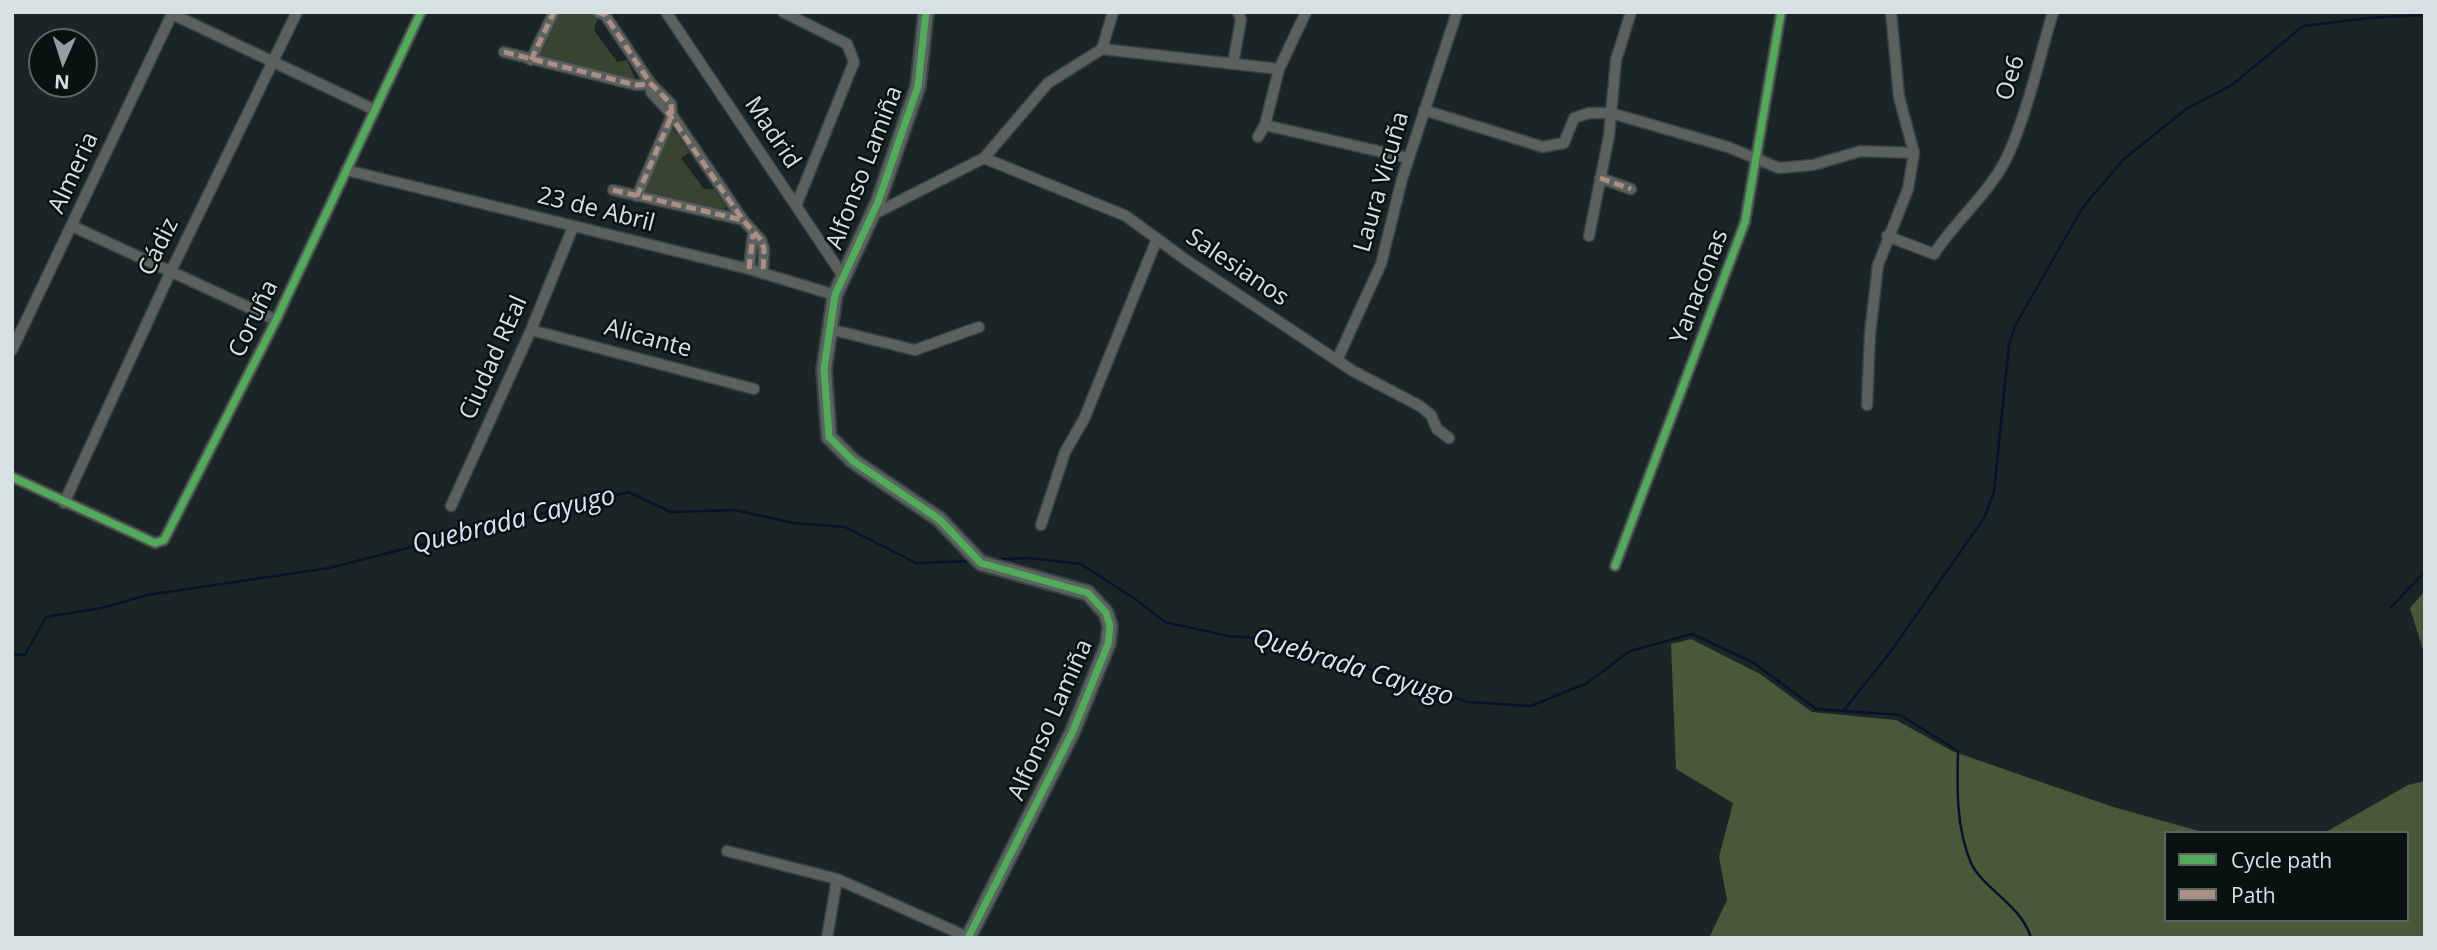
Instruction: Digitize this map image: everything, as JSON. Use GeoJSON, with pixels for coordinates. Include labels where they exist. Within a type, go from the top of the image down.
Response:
{"type":"FeatureCollection","features":[{"type":"Feature","properties":{"kind":"street","name":"Cádiz"},"geometry":{"type":"LineString","coordinates":[[64,503],[170,271],[296,12]]}},
{"type":"Feature","properties":{"kind":"street","name":"Coruña"},"geometry":{"type":"LineString","coordinates":[[64,503],[155,543],[164,540],[276,320],[421,12]]}},
{"type":"Feature","properties":{"kind":"street"},"geometry":{"type":"LineString","coordinates":[[531,61],[554,12]]}},
{"type":"Feature","properties":{"kind":"street","name":"Madrid"},"geometry":{"type":"LineString","coordinates":[[666,12],[843,276]]}},
{"type":"Feature","properties":{"kind":"street"},"geometry":{"type":"LineString","coordinates":[[783,12],[847,44],[854,62],[796,206]]}},
{"type":"Feature","properties":{"kind":"street","name":"Alfonso Lamiña"},"geometry":{"type":"LineString","coordinates":[[926,12],[918,86],[872,215],[835,295],[824,369],[829,437],[853,461],[939,519],[976,559],[1088,593],[1098,601],[1110,626],[1108,644],[1072,733],[969,938]]}},
{"type":"Feature","properties":{"kind":"street"},"geometry":{"type":"LineString","coordinates":[[1102,49],[1113,12]]}},
{"type":"Feature","properties":{"kind":"street"},"geometry":{"type":"LineString","coordinates":[[1233,64],[1241,19],[1238,12]]}},
{"type":"Feature","properties":{"kind":"street"},"geometry":{"type":"LineString","coordinates":[[1258,137],[1265,125],[1279,69],[1306,12]]}},
{"type":"Feature","properties":{"kind":"street","name":"Laura Vicuña"},"geometry":{"type":"LineString","coordinates":[[1336,360],[1381,264],[1409,158],[1457,12]]}},
{"type":"Feature","properties":{"kind":"street"},"geometry":{"type":"LineString","coordinates":[[1590,236],[1611,113],[1616,60],[1631,12]]}},
{"type":"Feature","properties":{"kind":"street","name":"Yanaconas"},"geometry":{"type":"LineString","coordinates":[[1615,566],[1745,222],[1781,12]]}},
{"type":"Feature","properties":{"kind":"street"},"geometry":{"type":"LineString","coordinates":[[1867,405],[1873,299],[1878,265],[1887,236],[1908,189],[1914,153],[1899,97],[1891,12]]}},
{"type":"Feature","properties":{"kind":"street","name":"Oe6"},"geometry":{"type":"LineString","coordinates":[[1887,236],[1934,254],[2007,157],[2053,12]]}},
{"type":"Feature","properties":{"kind":"street"},"geometry":{"type":"LineString","coordinates":[[172,13],[375,110]]}},
{"type":"Feature","properties":{"kind":"street","name":"Almeria"},"geometry":{"type":"LineString","coordinates":[[12,350],[172,13]]}},
{"type":"Feature","properties":{"kind":"street"},"geometry":{"type":"LineString","coordinates":[[603,13],[651,84],[651,92],[672,115],[753,234],[761,240],[764,249],[763,272]]}},
{"type":"Feature","properties":{"kind":"street"},"geometry":{"type":"LineString","coordinates":[[872,215],[984,158],[1048,83],[1102,49],[1279,69]]}},
{"type":"Feature","properties":{"kind":"street"},"geometry":{"type":"LineString","coordinates":[[503,52],[636,85],[651,84]]}},
{"type":"Feature","properties":{"kind":"street"},"geometry":{"type":"LineString","coordinates":[[1424,110],[1543,147],[1564,143],[1574,118],[1581,114],[1611,113],[1757,157],[1767,165],[1797,168],[1860,152],[1914,153]]}},
{"type":"Feature","properties":{"kind":"street"},"geometry":{"type":"LineString","coordinates":[[637,196],[672,115]]}},
{"type":"Feature","properties":{"kind":"street"},"geometry":{"type":"LineString","coordinates":[[1265,125],[1409,158]]}},
{"type":"Feature","properties":{"kind":"street","name":"Salesianos"},"geometry":{"type":"LineString","coordinates":[[984,158],[1126,216],[1336,360],[1420,406],[1431,415],[1437,429],[1449,438]]}},
{"type":"Feature","properties":{"kind":"street","name":"23 de Abril"},"geometry":{"type":"LineString","coordinates":[[346,170],[749,268],[835,295]]}},
{"type":"Feature","properties":{"kind":"street"},"geometry":{"type":"LineString","coordinates":[[1600,178],[1631,190]]}},
{"type":"Feature","properties":{"kind":"street"},"geometry":{"type":"LineString","coordinates":[[613,190],[743,219]]}},
{"type":"Feature","properties":{"kind":"street"},"geometry":{"type":"LineString","coordinates":[[72,226],[276,320]]}},
{"type":"Feature","properties":{"kind":"street","name":"Ciudad REal"},"geometry":{"type":"LineString","coordinates":[[451,506],[531,331],[573,227]]}},
{"type":"Feature","properties":{"kind":"street"},"geometry":{"type":"LineString","coordinates":[[749,268],[753,234]]}},
{"type":"Feature","properties":{"kind":"street"},"geometry":{"type":"LineString","coordinates":[[1041,525],[1065,452],[1084,419],[1157,239]]}},
{"type":"Feature","properties":{"kind":"street"},"geometry":{"type":"LineString","coordinates":[[829,330],[915,350],[979,327]]}},
{"type":"Feature","properties":{"kind":"street","name":"Alicante"},"geometry":{"type":"LineString","coordinates":[[531,331],[754,389]]}},
{"type":"Feature","properties":{"kind":"street"},"geometry":{"type":"LineString","coordinates":[[12,477],[64,503]]}},
{"type":"Feature","properties":{"kind":"street"},"geometry":{"type":"LineString","coordinates":[[727,850],[837,879],[969,938]]}},
{"type":"Feature","properties":{"kind":"street"},"geometry":{"type":"LineString","coordinates":[[827,938],[837,879]]}},
{"type":"Feature","properties":{"kind":"green space"},"geometry":{"type":"Polygon","coordinates":[[[553,12],[591,12],[598,17],[594,30],[617,62],[627,60],[635,78],[631,80],[534,57],[553,12]]]}},
{"type":"Feature","properties":{"kind":"green space"},"geometry":{"type":"Polygon","coordinates":[[[671,127],[690,152],[681,158],[704,189],[714,189],[726,207],[719,212],[644,193],[671,127]]]}},
{"type":"Feature","properties":{"kind":"green space"},"geometry":{"type":"Polygon","coordinates":[[[2425,591],[2425,656],[2410,608],[2425,591]]]}},
{"type":"Feature","properties":{"kind":"green space"},"geometry":{"type":"Polygon","coordinates":[[[1691,639],[1760,674],[1812,712],[1896,720],[1952,751],[2110,806],[2199,831],[2164,831],[2164,922],[2409,922],[2409,831],[2328,831],[2408,785],[2425,781],[2425,938],[1709,938],[1727,900],[1719,857],[1733,803],[1676,769],[1671,644],[1691,639]]]}},
{"type":"Feature","properties":{"kind":"waterway"},"geometry":{"type":"LineString","coordinates":[[1844,710],[1891,651],[1984,518],[1994,492],[2009,344],[2015,326],[2083,207],[2124,159],[2186,109],[2232,85],[2303,26],[2425,15]]}},
{"type":"Feature","properties":{"kind":"waterway","name":"Quebrada Cayugo"},"geometry":{"type":"LineString","coordinates":[[12,654],[25,655],[46,617],[102,608],[147,595],[329,568],[628,492],[671,512],[735,510],[793,523],[845,527],[916,563],[971,561]]}},
{"type":"Feature","properties":{"kind":"waterway","name":"Quebrada Cayugo"},"geometry":{"type":"LineString","coordinates":[[992,560],[1028,558],[1081,564],[1165,622],[1228,636],[1281,640],[1468,702],[1531,706],[1587,683],[1630,651],[1692,634],[1754,663],[1816,709],[1900,715],[1958,751],[1960,822],[1971,863],[1984,881],[2011,906],[2026,926],[2031,938]]}},
{"type":"Feature","properties":{"kind":"waterway"},"geometry":{"type":"LineString","coordinates":[[2390,608],[2425,572]]}},
{"type":"Feature","properties":{"kind":"marked path"},"geometry":{"type":"LineString","coordinates":[[531,60],[554,12]]}},
{"type":"Feature","properties":{"kind":"marked path"},"geometry":{"type":"LineString","coordinates":[[597,12],[605,15],[651,84],[671,104],[672,115],[637,196]]}},
{"type":"Feature","properties":{"kind":"marked path"},"geometry":{"type":"LineString","coordinates":[[504,52],[636,85],[651,84]]}},
{"type":"Feature","properties":{"kind":"marked path"},"geometry":{"type":"LineString","coordinates":[[667,111],[743,220]]}},
{"type":"Feature","properties":{"kind":"marked path"},"geometry":{"type":"LineString","coordinates":[[1600,178],[1631,189]]}},
{"type":"Feature","properties":{"kind":"marked path"},"geometry":{"type":"LineString","coordinates":[[613,190],[743,220],[761,240],[764,249],[763,272]]}},
{"type":"Feature","properties":{"kind":"marked path"},"geometry":{"type":"LineString","coordinates":[[749,269],[753,234]]}},
{"type":"Feature","properties":{"kind":"cycle path"},"geometry":{"type":"LineString","coordinates":[[12,477],[155,543],[164,540],[276,320],[421,12]]}},
{"type":"Feature","properties":{"kind":"cycle path"},"geometry":{"type":"LineString","coordinates":[[926,12],[918,86],[878,202],[835,295],[824,369],[829,437],[853,461],[939,519],[981,563],[1088,593],[1106,613],[1110,626],[1108,644],[1072,733],[968,938]]}},
{"type":"Feature","properties":{"kind":"cycle path"},"geometry":{"type":"LineString","coordinates":[[1615,566],[1745,222],[1781,12]]}}]}
